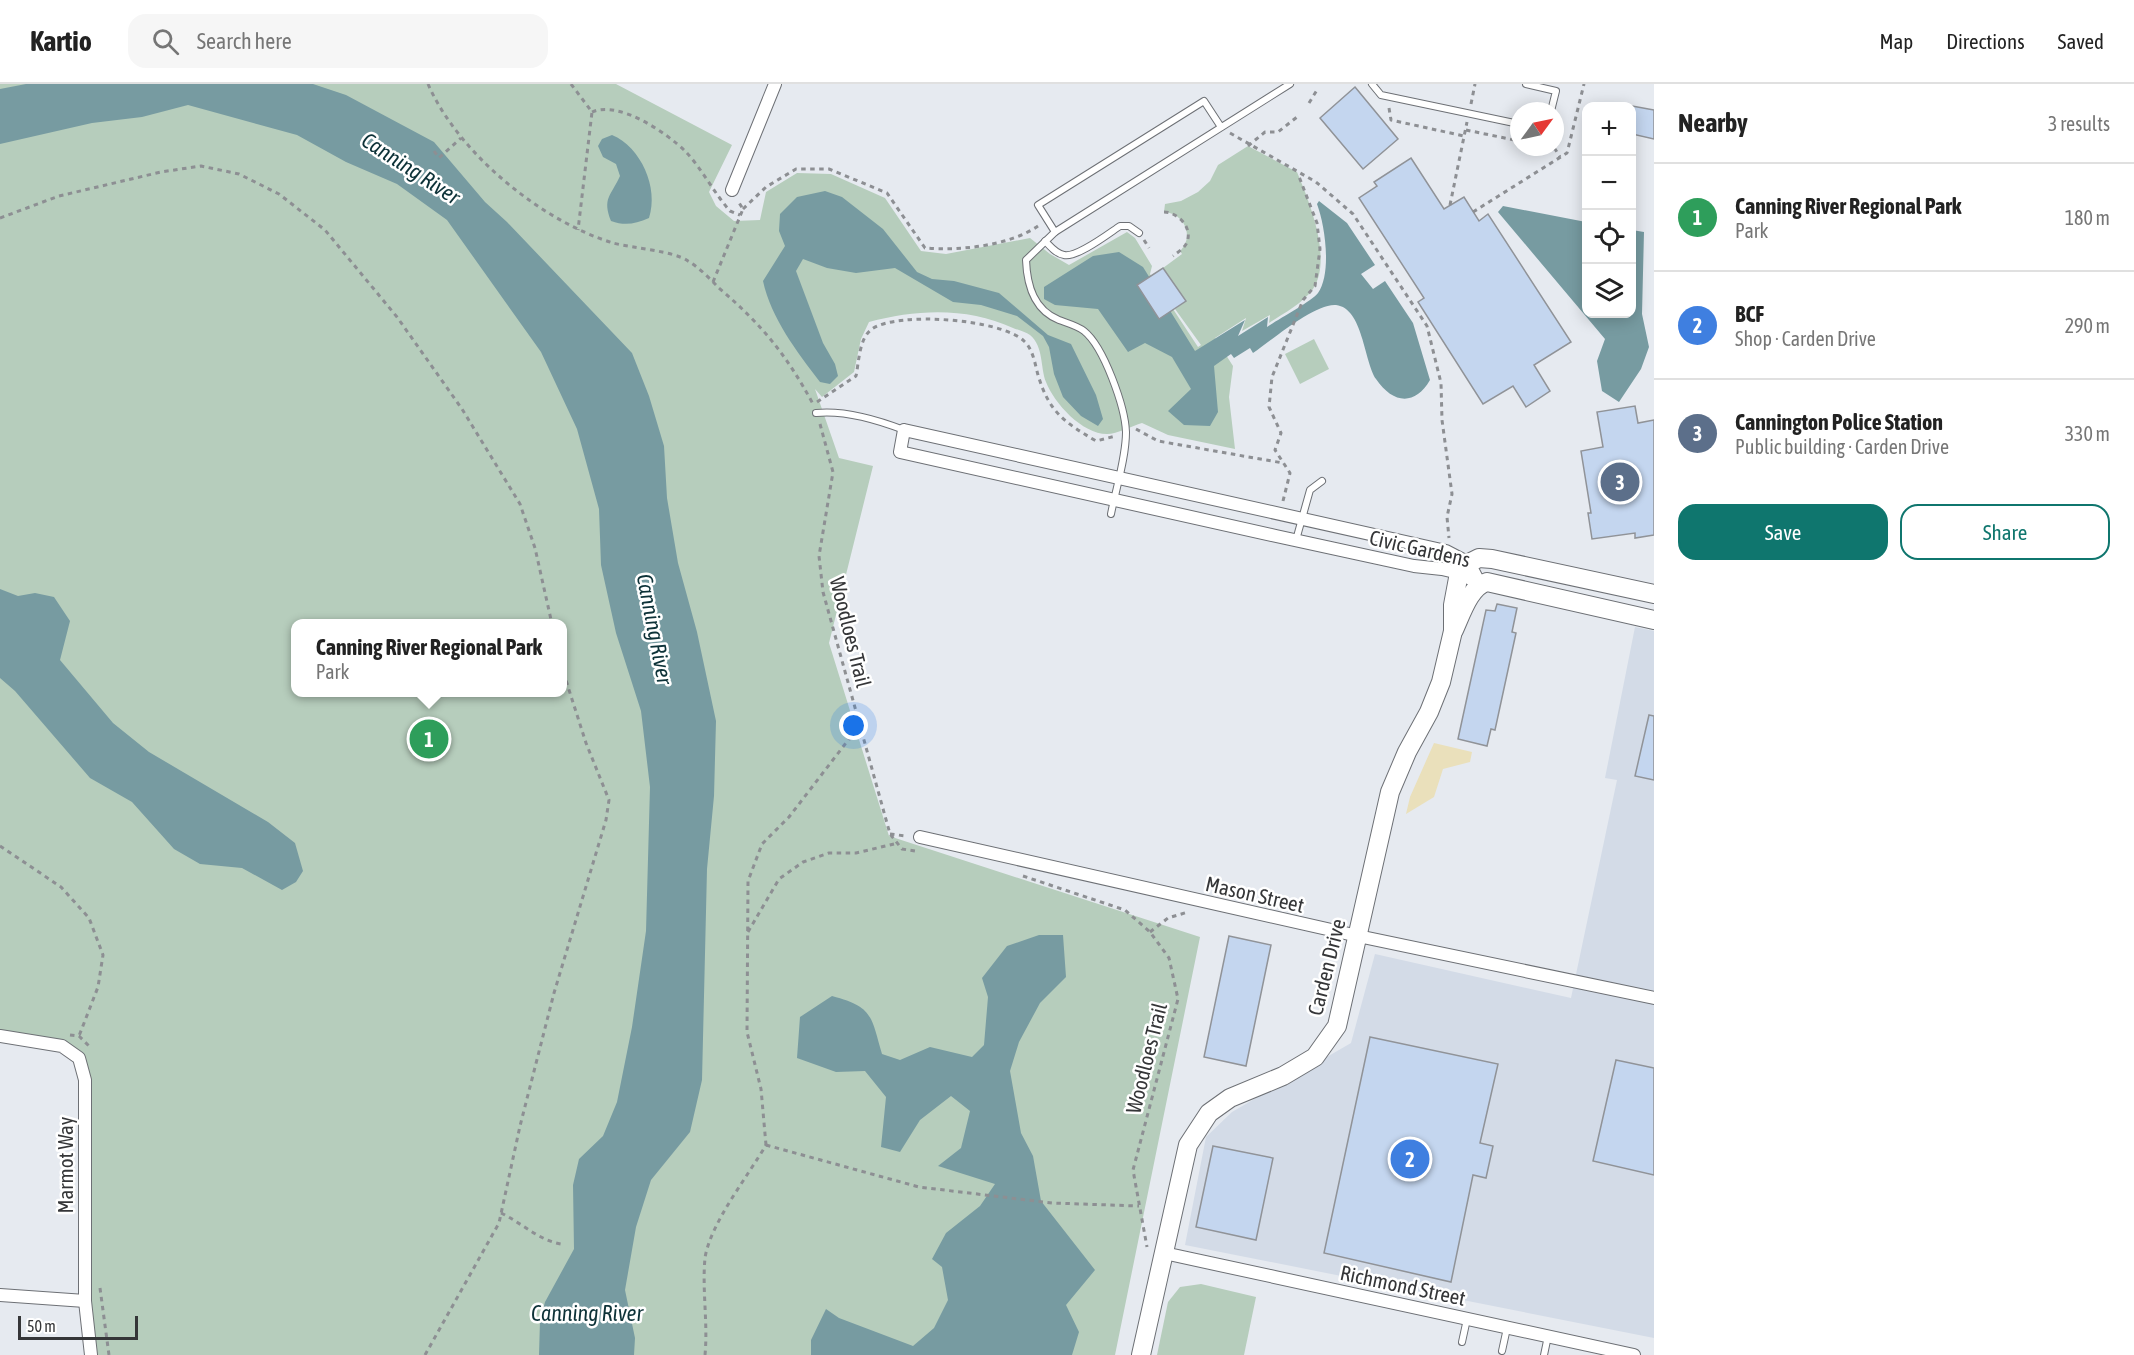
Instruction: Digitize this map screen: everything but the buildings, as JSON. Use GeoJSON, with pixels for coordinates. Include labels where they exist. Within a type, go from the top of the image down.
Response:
{"type":"FeatureCollection","features":[{"type":"Feature","properties":{"kind":"street"},"geometry":{"type":"LineString","coordinates":[[732,190],[775,84]]}},
{"type":"Feature","properties":{"kind":"street","name":"Civic Gardens"},"geometry":{"type":"LineString","coordinates":[[1464,568],[1296,540],[900,452],[904,430],[1446,551],[1464,568],[1480,584]]}},
{"type":"Feature","properties":{"kind":"street"},"geometry":{"type":"LineString","coordinates":[[1464,568],[1479,558],[1492,559],[1654,594]]}},
{"type":"Feature","properties":{"kind":"street","name":"Carden Drive"},"geometry":{"type":"LineString","coordinates":[[1141,1355],[1156,1255],[1188,1145],[1209,1113],[1230,1098],[1283,1076],[1315,1057],[1336,1026],[1390,792],[1441,682],[1453,631],[1453,605],[1464,568]]}},
{"type":"Feature","properties":{"kind":"street"},"geometry":{"type":"LineString","coordinates":[[1480,584],[1494,583],[1654,620]]}},
{"type":"Feature","properties":{"kind":"street","name":"Carden Drive"},"geometry":{"type":"LineString","coordinates":[[1453,631],[1473,591],[1480,584]]}},
{"type":"Feature","properties":{"kind":"street"},"geometry":{"type":"LineString","coordinates":[[1616,612],[1621,586]]}},
{"type":"Feature","properties":{"kind":"street","name":"Mason Street"},"geometry":{"type":"LineString","coordinates":[[920,837],[1198,901],[1654,998]]}},
{"type":"Feature","properties":{"kind":"street","name":"Marmot Way"},"geometry":{"type":"LineString","coordinates":[[0,1036],[62,1046],[79,1058],[85,1080],[85,1301],[91,1355]]}},
{"type":"Feature","properties":{"kind":"street","name":"Richmond Street"},"geometry":{"type":"LineString","coordinates":[[1156,1255],[1634,1355]]}},
{"type":"Feature","properties":{"kind":"street"},"geometry":{"type":"LineString","coordinates":[[0,1295],[85,1301]]}},
{"type":"Feature","properties":{"kind":"lane"},"geometry":{"type":"LineString","coordinates":[[1110,514],[1126,432],[1112,379],[1099,347],[1083,330],[1047,315],[1037,304],[1027,282],[1026,260],[1055,232],[1290,84]]}},
{"type":"Feature","properties":{"kind":"lane"},"geometry":{"type":"LineString","coordinates":[[1372,84],[1381,95],[1510,122]]}},
{"type":"Feature","properties":{"kind":"lane"},"geometry":{"type":"LineString","coordinates":[[1526,84],[1557,87],[1553,102]]}},
{"type":"Feature","properties":{"kind":"lane"},"geometry":{"type":"LineString","coordinates":[[1055,232],[1038,206],[1204,101],[1221,127]]}},
{"type":"Feature","properties":{"kind":"lane"},"geometry":{"type":"LineString","coordinates":[[1045,241],[1053,250],[1065,256],[1077,253],[1120,226],[1128,226],[1139,233]]}},
{"type":"Feature","properties":{"kind":"lane"},"geometry":{"type":"LineString","coordinates":[[816,413],[827,412],[882,422],[904,430]]}},
{"type":"Feature","properties":{"kind":"lane"},"geometry":{"type":"LineString","coordinates":[[1296,540],[1310,490],[1322,481]]}},
{"type":"Feature","properties":{"kind":"lane"},"geometry":{"type":"LineString","coordinates":[[1462,1342],[1467,1319]]}},
{"type":"Feature","properties":{"kind":"lane"},"geometry":{"type":"LineString","coordinates":[[1502,1351],[1507,1328]]}},
{"type":"Feature","properties":{"kind":"lane"},"geometry":{"type":"LineString","coordinates":[[1544,1355],[1548,1336]]}},
{"type":"Feature","properties":{"kind":"path","name":"Woodloes Trail"},"geometry":{"type":"LineString","coordinates":[[428,84],[438,108],[461,138],[521,194],[578,230],[614,243],[687,260],[756,320],[786,356],[813,404],[833,472],[819,556],[823,592],[895,844]]}},
{"type":"Feature","properties":{"kind":"path"},"geometry":{"type":"LineString","coordinates":[[571,84],[592,112],[578,230]]}},
{"type":"Feature","properties":{"kind":"path"},"geometry":{"type":"LineString","coordinates":[[1450,205],[1475,84]]}},
{"type":"Feature","properties":{"kind":"path"},"geometry":{"type":"LineString","coordinates":[[1473,212],[1568,153],[1584,84]]}},
{"type":"Feature","properties":{"kind":"path"},"geometry":{"type":"LineString","coordinates":[[1310,103],[1317,90]]}},
{"type":"Feature","properties":{"kind":"path"},"geometry":{"type":"LineString","coordinates":[[1385,105],[1389,108],[1391,120],[1464,135]]}},
{"type":"Feature","properties":{"kind":"path"},"geometry":{"type":"LineString","coordinates":[[592,112],[598,109],[616,110],[641,119],[671,139],[687,153],[730,211],[740,215]]}},
{"type":"Feature","properties":{"kind":"path"},"geometry":{"type":"LineString","coordinates":[[1248,146],[1265,132],[1278,132],[1297,117]]}},
{"type":"Feature","properties":{"kind":"path"},"geometry":{"type":"LineString","coordinates":[[1221,127],[1248,146],[1316,182],[1353,214],[1427,326],[1441,383],[1442,420],[1452,494],[1447,517],[1449,540]]}},
{"type":"Feature","properties":{"kind":"path"},"geometry":{"type":"LineString","coordinates":[[1466,130],[1510,139]]}},
{"type":"Feature","properties":{"kind":"path"},"geometry":{"type":"LineString","coordinates":[[434,152],[439,158],[461,138]]}},
{"type":"Feature","properties":{"kind":"path"},"geometry":{"type":"LineString","coordinates":[[0,218],[59,196],[161,172],[201,166],[239,174],[279,194],[325,230],[397,317],[462,409],[520,504],[536,548],[551,619]]}},
{"type":"Feature","properties":{"kind":"path"},"geometry":{"type":"LineString","coordinates":[[713,282],[743,209],[766,187],[796,170],[829,170],[887,193],[925,248],[947,250],[1008,239],[1031,231],[1048,220]]}},
{"type":"Feature","properties":{"kind":"path"},"geometry":{"type":"LineString","coordinates":[[1280,514],[1290,473],[1275,450],[1281,433],[1269,407],[1272,377],[1304,300],[1315,286],[1320,249],[1317,223],[1297,172]]}},
{"type":"Feature","properties":{"kind":"path"},"geometry":{"type":"LineString","coordinates":[[732,190],[743,209]]}},
{"type":"Feature","properties":{"kind":"path"},"geometry":{"type":"LineString","coordinates":[[1164,212],[1173,212],[1180,218],[1189,234],[1187,244],[1173,256]]}},
{"type":"Feature","properties":{"kind":"path"},"geometry":{"type":"LineString","coordinates":[[813,404],[856,376],[864,339],[872,329],[888,323],[945,318],[994,328],[1024,340],[1031,353],[1042,389],[1062,421],[1096,441],[1137,429],[1158,441],[1283,463]]}},
{"type":"Feature","properties":{"kind":"path"},"geometry":{"type":"LineString","coordinates":[[425,1355],[499,1223],[520,1126],[554,993],[606,820],[609,800],[586,743],[567,684]]}},
{"type":"Feature","properties":{"kind":"path"},"geometry":{"type":"LineString","coordinates":[[705,1355],[705,1257],[720,1217],[745,1182],[766,1145],[760,1089],[747,1032],[748,881],[762,844],[789,817],[849,739],[864,736]]}},
{"type":"Feature","properties":{"kind":"path"},"geometry":{"type":"LineString","coordinates":[[747,934],[779,879],[803,862],[829,853],[856,853],[895,844],[902,849],[923,852]]}},
{"type":"Feature","properties":{"kind":"path"},"geometry":{"type":"LineString","coordinates":[[0,846],[61,887],[89,918],[103,955],[98,987],[79,1036]]}},
{"type":"Feature","properties":{"kind":"path","name":"Woodloes Trail"},"geometry":{"type":"LineString","coordinates":[[1015,874],[1125,910],[1150,932],[1169,958],[1178,999],[1132,1170],[1139,1206],[1156,1255]]}},
{"type":"Feature","properties":{"kind":"path"},"geometry":{"type":"LineString","coordinates":[[1150,932],[1168,918],[1194,910],[1198,901]]}},
{"type":"Feature","properties":{"kind":"path"},"geometry":{"type":"LineString","coordinates":[[766,1145],[919,1187],[1052,1203],[1139,1206]]}},
{"type":"Feature","properties":{"kind":"path"},"geometry":{"type":"LineString","coordinates":[[501,1213],[525,1225],[538,1236],[561,1244]]}},
{"type":"Feature","properties":{"kind":"shaded area"},"geometry":{"type":"Polygon","coordinates":[[[1635,627],[1654,631],[1654,1338],[1185,1245],[1206,1137],[1232,1112],[1351,1043],[1375,954],[1571,998],[1617,780],[1605,778],[1635,627]]]}},
{"type":"Feature","properties":{"kind":"green space"},"geometry":{"type":"Polygon","coordinates":[[[0,84],[616,84],[732,145],[709,192],[716,206],[734,221],[760,220],[766,192],[797,173],[831,174],[885,198],[921,251],[946,254],[1030,238],[1069,265],[1127,232],[1135,238],[1152,266],[1150,274],[1198,347],[1201,345],[1175,309],[1186,301],[1163,268],[1182,254],[1180,251],[1187,239],[1187,232],[1182,221],[1171,213],[1164,212],[1165,204],[1181,201],[1198,192],[1210,181],[1218,165],[1248,146],[1297,172],[1317,230],[1321,262],[1319,277],[1313,289],[1304,299],[1269,323],[1270,315],[1242,331],[1246,318],[1215,338],[1233,366],[1229,397],[1235,449],[1168,435],[1142,423],[1111,434],[1088,429],[1070,416],[1055,399],[1044,376],[1038,345],[1030,335],[996,321],[960,313],[924,313],[869,322],[861,339],[854,372],[822,397],[815,389],[839,458],[873,466],[829,643],[889,836],[1200,937],[1115,1355],[94,1355],[80,1051],[0,1035],[0,84]]]}},
{"type":"Feature","properties":{"kind":"green space"},"geometry":{"type":"Polygon","coordinates":[[[1314,339],[1329,369],[1300,384],[1285,354],[1314,339]]]}},
{"type":"Feature","properties":{"kind":"green space"},"geometry":{"type":"Polygon","coordinates":[[[1201,1284],[1256,1297],[1244,1355],[1157,1355],[1168,1302],[1180,1287],[1201,1284]]]}},
{"type":"Feature","properties":{"kind":"sand"},"geometry":{"type":"Polygon","coordinates":[[[1434,743],[1472,752],[1470,762],[1443,769],[1434,797],[1406,814],[1410,797],[1434,743]]]}},
{"type":"Feature","properties":{"kind":"water","name":"Canning River"},"geometry":{"type":"Polygon","coordinates":[[[26,84],[313,84],[346,95],[434,142],[485,202],[507,222],[632,353],[649,396],[664,446],[667,498],[678,563],[697,632],[716,721],[714,796],[707,869],[702,1080],[690,1132],[651,1180],[636,1227],[625,1290],[635,1338],[634,1355],[539,1355],[540,1321],[545,1302],[574,1249],[573,1185],[579,1159],[603,1136],[617,1102],[632,1027],[646,931],[650,787],[641,711],[616,633],[601,565],[599,509],[577,429],[541,352],[447,220],[397,184],[346,162],[297,135],[188,105],[142,117],[92,123],[0,144],[0,89],[26,84]]]}},
{"type":"Feature","properties":{"kind":"water"},"geometry":{"type":"Polygon","coordinates":[[[612,135],[631,149],[639,159],[649,182],[652,194],[649,218],[639,222],[630,224],[611,221],[608,213],[608,202],[620,176],[616,164],[603,157],[598,146],[602,139],[612,135]]]}},
{"type":"Feature","properties":{"kind":"water"},"geometry":{"type":"Polygon","coordinates":[[[825,191],[842,197],[883,229],[917,272],[932,279],[954,281],[999,293],[1048,335],[1071,344],[1096,395],[1103,419],[1098,426],[1081,416],[1063,397],[1054,374],[1049,347],[1043,336],[1017,316],[981,305],[953,302],[895,268],[856,273],[827,268],[803,259],[796,271],[838,376],[830,384],[820,382],[778,321],[763,281],[785,246],[779,231],[780,214],[797,197],[825,191]]]}},
{"type":"Feature","properties":{"kind":"water"},"geometry":{"type":"Polygon","coordinates":[[[1319,201],[1347,223],[1375,265],[1361,274],[1373,289],[1385,281],[1413,323],[1430,380],[1418,394],[1411,398],[1397,397],[1383,387],[1372,371],[1362,336],[1352,315],[1345,308],[1336,305],[1327,306],[1306,316],[1253,353],[1250,348],[1234,358],[1231,354],[1214,366],[1218,412],[1210,426],[1184,425],[1168,411],[1191,389],[1172,357],[1145,343],[1128,352],[1098,309],[1055,305],[1044,299],[1044,287],[1093,256],[1119,252],[1143,267],[1195,351],[1245,320],[1238,336],[1268,317],[1267,327],[1318,293],[1322,284],[1325,274],[1326,249],[1317,204],[1319,201]]]}},
{"type":"Feature","properties":{"kind":"water"},"geometry":{"type":"Polygon","coordinates":[[[1503,206],[1582,221],[1582,312],[1498,212],[1503,206]]]}},
{"type":"Feature","properties":{"kind":"water"},"geometry":{"type":"Polygon","coordinates":[[[1636,231],[1644,232],[1642,314],[1649,347],[1641,369],[1619,402],[1602,391],[1597,361],[1605,339],[1587,318],[1636,318],[1636,231]]]}},
{"type":"Feature","properties":{"kind":"water"},"geometry":{"type":"Polygon","coordinates":[[[0,589],[18,596],[35,593],[54,597],[70,621],[60,660],[113,723],[149,752],[268,822],[295,843],[303,871],[296,882],[282,890],[242,868],[200,864],[174,849],[132,802],[90,778],[15,691],[0,678],[0,589]]]}},
{"type":"Feature","properties":{"kind":"water"},"geometry":{"type":"Polygon","coordinates":[[[1039,935],[1063,935],[1066,977],[1040,1003],[1019,1042],[1010,1071],[1021,1133],[1033,1156],[1041,1201],[1095,1270],[1066,1305],[1079,1332],[1072,1355],[811,1355],[811,1340],[826,1309],[839,1318],[913,1346],[934,1328],[948,1300],[942,1267],[932,1259],[946,1233],[980,1206],[995,1184],[938,1166],[961,1148],[970,1111],[951,1096],[920,1120],[900,1152],[881,1147],[886,1097],[865,1071],[836,1072],[797,1058],[800,1017],[832,996],[856,1004],[869,1015],[882,1054],[900,1060],[930,1047],[972,1057],[984,1045],[988,997],[982,978],[1007,946],[1039,935]]]}},
{"type":"Feature","properties":{"kind":"place","name":"Cannington Police Station"},"geometry":{"type":"Point","coordinates":[1620,482]}},
{"type":"Feature","properties":{"kind":"place","name":"Canning River Regional Park"},"geometry":{"type":"Point","coordinates":[429,739]}},
{"type":"Feature","properties":{"kind":"place","name":"BCF"},"geometry":{"type":"Point","coordinates":[1410,1159]}}]}
